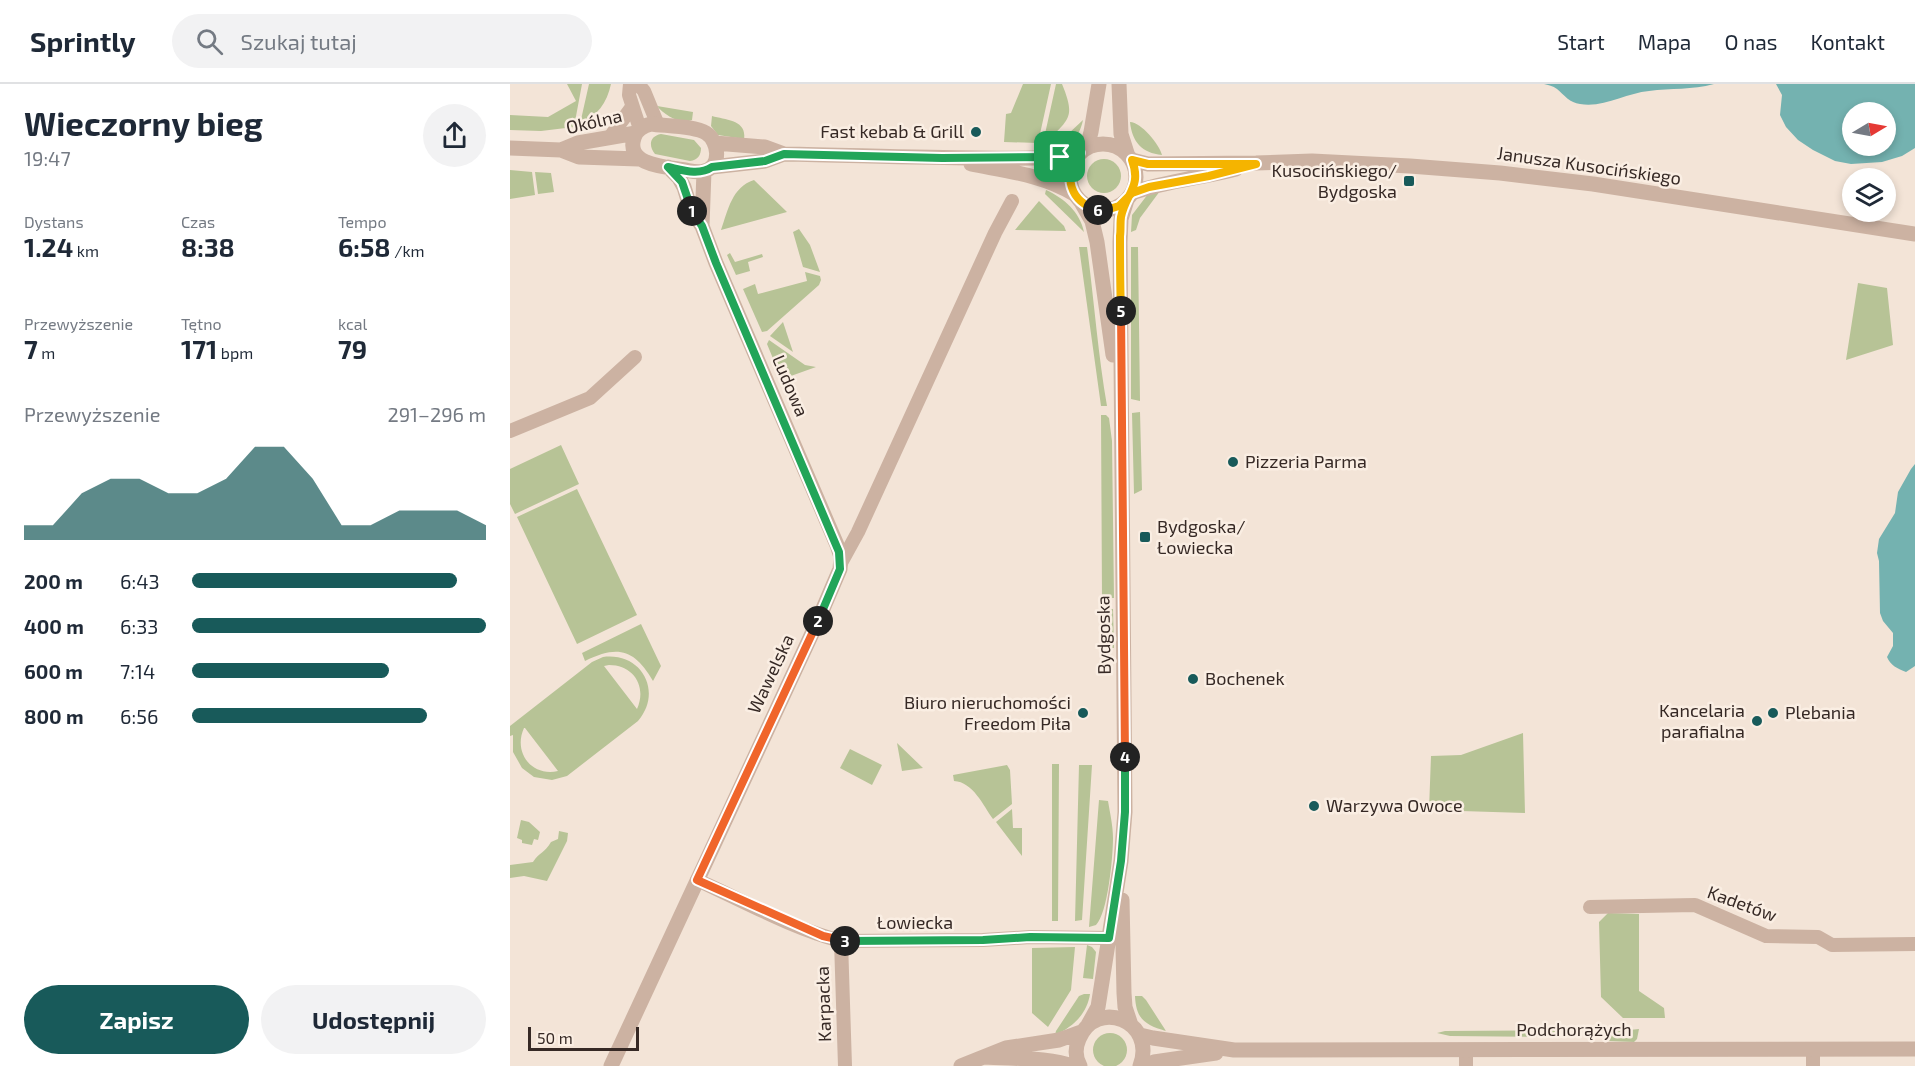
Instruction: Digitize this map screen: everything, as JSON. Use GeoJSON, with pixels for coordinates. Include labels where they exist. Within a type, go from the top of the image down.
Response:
{"type":"FeatureCollection","features":[{"type":"Feature","properties":{"kind":"street"},"geometry":{"type":"LineString","coordinates":[[630,84],[632,107],[638,131],[633,139],[633,148],[639,159]]}},
{"type":"Feature","properties":{"kind":"street"},"geometry":{"type":"LineString","coordinates":[[638,84],[644,91],[658,125],[701,131],[715,142],[765,147],[784,154],[1042,158],[1060,157],[1095,144],[1111,144],[1130,157]]}},
{"type":"Feature","properties":{"kind":"street"},"geometry":{"type":"LineString","coordinates":[[1078,198],[1070,176],[1071,167],[1083,150],[1091,132],[1099,84]]}},
{"type":"Feature","properties":{"kind":"street"},"geometry":{"type":"LineString","coordinates":[[942,158],[1058,184],[1089,207],[1106,210],[1119,206],[1130,197],[1137,177],[1121,134],[1119,84]]}},
{"type":"Feature","properties":{"kind":"street"},"geometry":{"type":"LineString","coordinates":[[610,137],[632,107]]}},
{"type":"Feature","properties":{"kind":"street","name":"Okólna"},"geometry":{"type":"LineString","coordinates":[[561,150],[578,143],[638,131],[646,125],[658,125]]}},
{"type":"Feature","properties":{"kind":"street","name":"Ludowa"},"geometry":{"type":"LineString","coordinates":[[702,226],[704,190],[708,169],[717,152],[715,142]]}},
{"type":"Feature","properties":{"kind":"street","name":"Okólna"},"geometry":{"type":"LineString","coordinates":[[510,148],[561,150],[579,156],[639,159],[692,172],[708,169]]}},
{"type":"Feature","properties":{"kind":"street"},"geometry":{"type":"LineString","coordinates":[[708,169],[765,161],[784,154]]}},
{"type":"Feature","properties":{"kind":"street","name":"Janusza Kusocińskiego"},"geometry":{"type":"LineString","coordinates":[[1130,157],[1148,164],[1256,164]]}},
{"type":"Feature","properties":{"kind":"street","name":"Janusza Kusocińskiego"},"geometry":{"type":"LineString","coordinates":[[1130,197],[1149,187],[1209,176],[1256,164],[1279,161],[1332,161],[1431,167],[1593,184],[1915,234]]}},
{"type":"Feature","properties":{"kind":"street"},"geometry":{"type":"LineString","coordinates":[[704,190],[729,165]]}},
{"type":"Feature","properties":{"kind":"street","name":"Ludowa"},"geometry":{"type":"LineString","coordinates":[[668,167],[679,178],[691,210],[702,226],[832,533],[841,563]]}},
{"type":"Feature","properties":{"kind":"street","name":"Bydgoska"},"geometry":{"type":"LineString","coordinates":[[1080,1066],[1076,1052],[1077,1042],[1098,1007],[1121,861],[1125,812],[1120,219],[1130,197]]}},
{"type":"Feature","properties":{"kind":"street","name":"Bydgoska"},"geometry":{"type":"LineString","coordinates":[[1078,198],[1092,221],[1097,242],[1121,409]]}},
{"type":"Feature","properties":{"kind":"street","name":"Wawelska"},"geometry":{"type":"LineString","coordinates":[[610,1066],[816,625],[841,563],[858,532],[995,233],[1012,201]]}},
{"type":"Feature","properties":{"kind":"street"},"geometry":{"type":"LineString","coordinates":[[510,431],[590,398],[635,357]]}},
{"type":"Feature","properties":{"kind":"street","name":"Bydgoska"},"geometry":{"type":"LineString","coordinates":[[1121,861],[1125,1007],[1143,1049],[1141,1066]]}},
{"type":"Feature","properties":{"kind":"street","name":"Łowiecka"},"geometry":{"type":"LineString","coordinates":[[697,880],[789,922],[841,941],[1109,938]]}},
{"type":"Feature","properties":{"kind":"street","name":"Kadetów"},"geometry":{"type":"LineString","coordinates":[[1590,907],[1695,905],[1766,936],[1818,937],[1832,945],[1915,944]]}},
{"type":"Feature","properties":{"kind":"street","name":"Karpacka"},"geometry":{"type":"LineString","coordinates":[[841,941],[845,1066]]}},
{"type":"Feature","properties":{"kind":"street","name":"Podchorążych"},"geometry":{"type":"LineString","coordinates":[[1085,1028],[1106,1017],[1124,1020],[1135,1030],[1161,1040],[1234,1050],[1915,1049]]}},
{"type":"Feature","properties":{"kind":"street"},"geometry":{"type":"LineString","coordinates":[[961,1066],[1005,1048],[1059,1040],[1085,1028]]}},
{"type":"Feature","properties":{"kind":"street"},"geometry":{"type":"LineString","coordinates":[[1813,1049],[1813,1066]]}},
{"type":"Feature","properties":{"kind":"street","name":"Podchorążych"},"geometry":{"type":"LineString","coordinates":[[1141,1066],[1234,1050]]}},
{"type":"Feature","properties":{"kind":"street"},"geometry":{"type":"LineString","coordinates":[[1466,1066],[1467,1050]]}},
{"type":"Feature","properties":{"kind":"street"},"geometry":{"type":"LineString","coordinates":[[982,1057],[1065,1063],[1071,1066]]}},
{"type":"Feature","properties":{"kind":"green space"},"geometry":{"type":"Polygon","coordinates":[[[567,84],[582,84],[574,127],[541,131],[510,130],[510,115],[548,117],[576,101],[567,84]]]}},
{"type":"Feature","properties":{"kind":"green space"},"geometry":{"type":"Polygon","coordinates":[[[589,84],[611,84],[600,108],[580,124],[589,84]]]}},
{"type":"Feature","properties":{"kind":"green space"},"geometry":{"type":"Polygon","coordinates":[[[1023,84],[1051,84],[1038,143],[1004,142],[1006,114],[1011,113],[1023,84]]]}},
{"type":"Feature","properties":{"kind":"green space"},"geometry":{"type":"Polygon","coordinates":[[[1056,84],[1062,84],[1066,95],[1069,104],[1068,117],[1065,123],[1043,143],[1056,84]]]}},
{"type":"Feature","properties":{"kind":"green space"},"geometry":{"type":"Polygon","coordinates":[[[657,106],[693,112],[692,120],[683,121],[673,118],[657,106]]]}},
{"type":"Feature","properties":{"kind":"green space"},"geometry":{"type":"Polygon","coordinates":[[[712,116],[739,124],[744,133],[744,139],[718,135],[711,126],[712,116]]]}},
{"type":"Feature","properties":{"kind":"green space"},"geometry":{"type":"Polygon","coordinates":[[[1083,120],[1079,132],[1072,141],[1051,152],[1052,149],[1083,120]]]}},
{"type":"Feature","properties":{"kind":"green space"},"geometry":{"type":"Polygon","coordinates":[[[1130,122],[1149,135],[1162,155],[1149,152],[1139,145],[1133,135],[1130,122]]]}},
{"type":"Feature","properties":{"kind":"green space"},"geometry":{"type":"Polygon","coordinates":[[[661,134],[694,140],[701,148],[700,155],[690,161],[655,154],[651,141],[661,134]]]}},
{"type":"Feature","properties":{"kind":"green space"},"geometry":{"type":"Polygon","coordinates":[[[1104,159],[1116,164],[1121,176],[1116,188],[1104,193],[1092,188],[1087,176],[1092,164],[1104,159]]]}},
{"type":"Feature","properties":{"kind":"green space"},"geometry":{"type":"Polygon","coordinates":[[[510,170],[532,172],[535,195],[510,199],[510,170]]]}},
{"type":"Feature","properties":{"kind":"green space"},"geometry":{"type":"Polygon","coordinates":[[[535,172],[551,173],[554,192],[538,194],[535,172]]]}},
{"type":"Feature","properties":{"kind":"green space"},"geometry":{"type":"Polygon","coordinates":[[[754,180],[787,212],[721,230],[732,200],[741,188],[754,180]]]}},
{"type":"Feature","properties":{"kind":"green space"},"geometry":{"type":"Polygon","coordinates":[[[1046,190],[1070,206],[1079,218],[1084,232],[1045,194],[1046,190]]]}},
{"type":"Feature","properties":{"kind":"green space"},"geometry":{"type":"Polygon","coordinates":[[[1160,191],[1140,218],[1136,230],[1131,232],[1132,215],[1148,194],[1160,191]]]}},
{"type":"Feature","properties":{"kind":"green space"},"geometry":{"type":"Polygon","coordinates":[[[1039,201],[1064,226],[1066,231],[1015,230],[1039,201]]]}},
{"type":"Feature","properties":{"kind":"green space"},"geometry":{"type":"Polygon","coordinates":[[[799,229],[810,245],[820,272],[803,267],[793,232],[799,229]]]}},
{"type":"Feature","properties":{"kind":"green space"},"geometry":{"type":"Polygon","coordinates":[[[1079,247],[1087,247],[1107,406],[1101,406],[1079,247]]]}},
{"type":"Feature","properties":{"kind":"green space"},"geometry":{"type":"Polygon","coordinates":[[[1131,247],[1138,247],[1140,401],[1131,399],[1131,247]]]}},
{"type":"Feature","properties":{"kind":"green space"},"geometry":{"type":"Polygon","coordinates":[[[730,253],[735,262],[762,254],[763,257],[748,262],[750,271],[736,275],[727,255],[730,253]]]}},
{"type":"Feature","properties":{"kind":"green space"},"geometry":{"type":"Polygon","coordinates":[[[805,272],[820,276],[819,285],[767,331],[762,332],[743,289],[755,284],[758,294],[807,281],[805,272]]]}},
{"type":"Feature","properties":{"kind":"green space"},"geometry":{"type":"Polygon","coordinates":[[[1858,283],[1887,288],[1893,345],[1846,360],[1858,283]]]}},
{"type":"Feature","properties":{"kind":"green space"},"geometry":{"type":"Polygon","coordinates":[[[783,322],[793,352],[770,336],[783,322]]]}},
{"type":"Feature","properties":{"kind":"green space"},"geometry":{"type":"Polygon","coordinates":[[[769,340],[805,365],[816,367],[788,377],[779,373],[767,344],[769,340]]]}},
{"type":"Feature","properties":{"kind":"green space"},"geometry":{"type":"Polygon","coordinates":[[[1140,412],[1142,490],[1134,494],[1132,413],[1140,412]]]}},
{"type":"Feature","properties":{"kind":"green space"},"geometry":{"type":"Polygon","coordinates":[[[1101,415],[1109,418],[1112,441],[1114,598],[1102,598],[1101,415]]]}},
{"type":"Feature","properties":{"kind":"green space"},"geometry":{"type":"Polygon","coordinates":[[[561,445],[579,484],[515,514],[510,504],[510,469],[561,445]]]}},
{"type":"Feature","properties":{"kind":"green space"},"geometry":{"type":"Polygon","coordinates":[[[577,489],[637,615],[577,644],[517,517],[577,489]]]}},
{"type":"Feature","properties":{"kind":"green space"},"geometry":{"type":"Polygon","coordinates":[[[1113,609],[1114,648],[1102,647],[1102,610],[1113,609]]]}},
{"type":"Feature","properties":{"kind":"green space"},"geometry":{"type":"Polygon","coordinates":[[[641,624],[661,666],[653,681],[639,662],[624,653],[607,653],[585,661],[582,653],[641,624]]]}},
{"type":"Feature","properties":{"kind":"green space"},"geometry":{"type":"Polygon","coordinates":[[[603,657],[617,657],[638,667],[648,687],[649,698],[645,710],[638,721],[567,776],[552,780],[534,777],[522,768],[513,752],[513,735],[510,736],[510,726],[592,662],[603,657]],[[604,666],[637,709],[640,693],[636,679],[625,669],[604,666]],[[525,728],[521,746],[527,761],[540,770],[558,771],[525,728]]]}},
{"type":"Feature","properties":{"kind":"green space"},"geometry":{"type":"Polygon","coordinates":[[[1523,733],[1525,813],[1429,810],[1431,756],[1461,755],[1523,733]]]}},
{"type":"Feature","properties":{"kind":"green space"},"geometry":{"type":"Polygon","coordinates":[[[897,743],[923,768],[902,771],[897,743]]]}},
{"type":"Feature","properties":{"kind":"green space"},"geometry":{"type":"Polygon","coordinates":[[[850,749],[882,765],[872,785],[840,768],[850,749]]]}},
{"type":"Feature","properties":{"kind":"green space"},"geometry":{"type":"Polygon","coordinates":[[[1052,764],[1059,764],[1058,921],[1052,921],[1052,764]]]}},
{"type":"Feature","properties":{"kind":"green space"},"geometry":{"type":"Polygon","coordinates":[[[1007,765],[1010,770],[1012,804],[993,819],[972,790],[961,782],[954,781],[953,775],[1007,765]]]}},
{"type":"Feature","properties":{"kind":"green space"},"geometry":{"type":"Polygon","coordinates":[[[1079,765],[1092,765],[1082,920],[1075,921],[1079,765]]]}},
{"type":"Feature","properties":{"kind":"green space"},"geometry":{"type":"Polygon","coordinates":[[[1099,800],[1108,801],[1113,833],[1112,858],[1104,909],[1096,925],[1089,927],[1099,800]]]}},
{"type":"Feature","properties":{"kind":"green space"},"geometry":{"type":"Polygon","coordinates":[[[1012,809],[1013,828],[1022,828],[1022,856],[996,822],[1012,809]]]}},
{"type":"Feature","properties":{"kind":"green space"},"geometry":{"type":"Polygon","coordinates":[[[521,820],[529,822],[540,832],[538,840],[534,839],[532,845],[522,843],[522,840],[517,838],[521,820]]]}},
{"type":"Feature","properties":{"kind":"green space"},"geometry":{"type":"Polygon","coordinates":[[[559,831],[568,833],[567,841],[547,881],[524,876],[510,878],[510,865],[533,862],[551,842],[558,839],[559,831]]]}},
{"type":"Feature","properties":{"kind":"green space"},"geometry":{"type":"Polygon","coordinates":[[[1608,913],[1639,914],[1639,991],[1664,1008],[1665,1018],[1623,1018],[1601,997],[1599,922],[1608,913]]]}},
{"type":"Feature","properties":{"kind":"green space"},"geometry":{"type":"Polygon","coordinates":[[[1087,945],[1096,952],[1093,979],[1083,978],[1087,945]]]}},
{"type":"Feature","properties":{"kind":"green space"},"geometry":{"type":"Polygon","coordinates":[[[1075,947],[1071,990],[1048,1027],[1032,1013],[1032,948],[1075,947]]]}},
{"type":"Feature","properties":{"kind":"green space"},"geometry":{"type":"Polygon","coordinates":[[[1090,994],[1082,1014],[1068,1028],[1055,1035],[1079,996],[1090,994]]]}},
{"type":"Feature","properties":{"kind":"green space"},"geometry":{"type":"Polygon","coordinates":[[[1135,996],[1142,996],[1146,1000],[1166,1031],[1143,1020],[1137,1010],[1135,996]]]}},
{"type":"Feature","properties":{"kind":"green space"},"geometry":{"type":"Polygon","coordinates":[[[1639,1029],[1634,1042],[1607,1041],[1599,1036],[1620,1031],[1639,1029]]]}},
{"type":"Feature","properties":{"kind":"green space"},"geometry":{"type":"Polygon","coordinates":[[[1579,1030],[1568,1037],[1450,1036],[1437,1033],[1445,1031],[1579,1030]]]}},
{"type":"Feature","properties":{"kind":"green space"},"geometry":{"type":"Polygon","coordinates":[[[1110,1033],[1122,1038],[1127,1050],[1122,1062],[1110,1067],[1098,1062],[1093,1050],[1098,1038],[1110,1033]]]}},
{"type":"Feature","properties":{"kind":"water"},"geometry":{"type":"Polygon","coordinates":[[[1544,84],[1714,84],[1640,92],[1589,105],[1573,102],[1555,88],[1544,84]]]}},
{"type":"Feature","properties":{"kind":"water"},"geometry":{"type":"Polygon","coordinates":[[[1776,84],[1915,84],[1915,148],[1902,156],[1882,162],[1851,164],[1835,161],[1798,140],[1786,127],[1780,115],[1782,95],[1776,84]]]}},
{"type":"Feature","properties":{"kind":"water"},"geometry":{"type":"Polygon","coordinates":[[[1915,464],[1915,666],[1906,672],[1895,666],[1887,657],[1893,646],[1893,633],[1883,621],[1880,613],[1877,553],[1879,539],[1895,513],[1898,492],[1915,464]]]}},
{"type":"Feature","properties":{"kind":"place","name":"Fast kebab & Grill"},"geometry":{"type":"Point","coordinates":[976,132]}},
{"type":"Feature","properties":{"kind":"place","name":"Kusocińskiego/ Bydgoska"},"geometry":{"type":"Point","coordinates":[1409,181]}},
{"type":"Feature","properties":{"kind":"place","name":"Pizzeria Parma"},"geometry":{"type":"Point","coordinates":[1233,462]}},
{"type":"Feature","properties":{"kind":"place","name":"Bydgoska/ Łowiecka"},"geometry":{"type":"Point","coordinates":[1145,537]}},
{"type":"Feature","properties":{"kind":"place","name":"Bochenek"},"geometry":{"type":"Point","coordinates":[1193,679]}},
{"type":"Feature","properties":{"kind":"place","name":"Biuro nieruchomości Freedom Piła"},"geometry":{"type":"Point","coordinates":[1083,713]}},
{"type":"Feature","properties":{"kind":"place","name":"Plebania"},"geometry":{"type":"Point","coordinates":[1773,713]}},
{"type":"Feature","properties":{"kind":"place","name":"Kancelaria parafialna"},"geometry":{"type":"Point","coordinates":[1757,721]}},
{"type":"Feature","properties":{"kind":"place","name":"Warzywa Owoce"},"geometry":{"type":"Point","coordinates":[1314,806]}},
{"type":"Feature","properties":{"kind":"route"},"geometry":{"type":"LineString","coordinates":[[1060,157],[942,158],[784,154],[765,161],[712,167],[704,171],[692,172],[668,167],[679,178],[691,210],[702,226],[832,533],[841,563],[816,625],[697,880],[823,936],[841,941],[983,940],[1081,936],[1109,938],[1121,861],[1125,812],[1120,219],[1127,200],[1136,184],[1136,170],[1132,160],[1148,164],[1256,164],[1209,176],[1149,187],[1132,193],[1127,200],[1113,209],[1099,210],[1081,202],[1074,194],[1071,185],[1071,167],[1074,159],[1080,153],[1060,157]]}}]}
